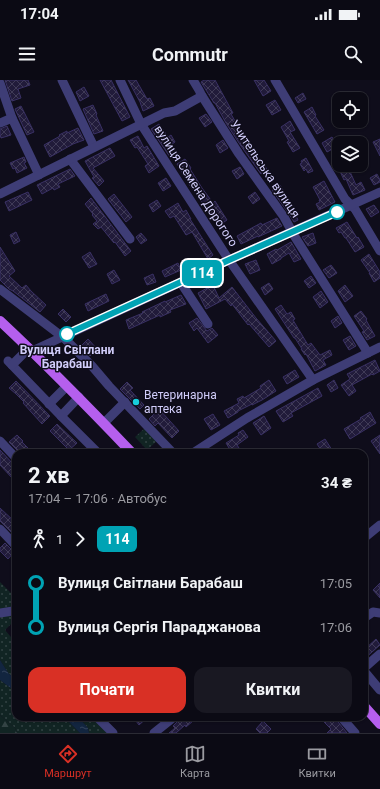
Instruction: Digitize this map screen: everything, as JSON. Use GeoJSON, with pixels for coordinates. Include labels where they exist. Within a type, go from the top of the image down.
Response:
{"type":"FeatureCollection","features":[{"type":"Feature","properties":{"kind":"main road"},"geometry":{"type":"LineString","coordinates":[[0,321],[79,397],[128,449]]}},
{"type":"Feature","properties":{"kind":"main road"},"geometry":{"type":"LineString","coordinates":[[368,710],[380,724]]}},
{"type":"Feature","properties":{"kind":"street"},"geometry":{"type":"LineString","coordinates":[[62,80],[94,147]]}},
{"type":"Feature","properties":{"kind":"street","name":"вулиця Семена Дорогого"},"geometry":{"type":"LineString","coordinates":[[120,80],[141,124],[229,260],[313,380]]}},
{"type":"Feature","properties":{"kind":"street","name":"Учительська вулиця"},"geometry":{"type":"LineString","coordinates":[[193,80],[239,154],[284,217],[368,353]]}},
{"type":"Feature","properties":{"kind":"street"},"geometry":{"type":"LineString","coordinates":[[275,80],[345,199],[355,209],[380,251]]}},
{"type":"Feature","properties":{"kind":"street"},"geometry":{"type":"LineString","coordinates":[[0,83],[12,118],[39,175]]}},
{"type":"Feature","properties":{"kind":"street"},"geometry":{"type":"LineString","coordinates":[[0,194],[164,113],[175,111],[202,96]]}},
{"type":"Feature","properties":{"kind":"street"},"geometry":{"type":"LineString","coordinates":[[0,123],[12,118]]}},
{"type":"Feature","properties":{"kind":"street"},"geometry":{"type":"LineString","coordinates":[[70,159],[130,239]]}},
{"type":"Feature","properties":{"kind":"street"},"geometry":{"type":"LineString","coordinates":[[94,449],[10,363],[30,349],[62,337],[380,192]]}},
{"type":"Feature","properties":{"kind":"street"},"geometry":{"type":"LineString","coordinates":[[181,283],[208,324]]}},
{"type":"Feature","properties":{"kind":"street"},"geometry":{"type":"LineString","coordinates":[[0,289],[62,337],[92,366],[169,449]]}},
{"type":"Feature","properties":{"kind":"street"},"geometry":{"type":"LineString","coordinates":[[200,449],[247,418],[313,380],[380,347]]}},
{"type":"Feature","properties":{"kind":"street"},"geometry":{"type":"LineString","coordinates":[[49,404],[67,386]]}},
{"type":"Feature","properties":{"kind":"street"},"geometry":{"type":"LineString","coordinates":[[61,416],[79,397]]}},
{"type":"Feature","properties":{"kind":"street"},"geometry":{"type":"LineString","coordinates":[[104,423],[125,402]]}},
{"type":"Feature","properties":{"kind":"street"},"geometry":{"type":"LineString","coordinates":[[0,441],[12,454]]}},
{"type":"Feature","properties":{"kind":"street"},"geometry":{"type":"LineString","coordinates":[[368,535],[380,525]]}},
{"type":"Feature","properties":{"kind":"street"},"geometry":{"type":"LineString","coordinates":[[0,529],[12,542]]}},
{"type":"Feature","properties":{"kind":"street"},"geometry":{"type":"LineString","coordinates":[[0,613],[12,611]]}},
{"type":"Feature","properties":{"kind":"street"},"geometry":{"type":"LineString","coordinates":[[368,615],[373,612],[380,613]]}},
{"type":"Feature","properties":{"kind":"street"},"geometry":{"type":"LineString","coordinates":[[368,665],[380,654]]}},
{"type":"Feature","properties":{"kind":"street"},"geometry":{"type":"LineString","coordinates":[[368,674],[380,690]]}},
{"type":"Feature","properties":{"kind":"street"},"geometry":{"type":"LineString","coordinates":[[101,721],[113,733]]}},
{"type":"Feature","properties":{"kind":"street"},"geometry":{"type":"LineString","coordinates":[[154,733],[165,721]]}},
{"type":"Feature","properties":{"kind":"street"},"geometry":{"type":"LineString","coordinates":[[344,721],[355,733]]}},
{"type":"Feature","properties":{"kind":"green space"},"geometry":{"type":"Polygon","coordinates":[[[146,427],[158,440],[148,449],[146,449],[135,437],[146,427]]]}},
{"type":"Feature","properties":{"kind":"green space"},"geometry":{"type":"Polygon","coordinates":[[[0,582],[12,594],[12,623],[5,630],[12,638],[12,676],[0,660],[0,582]]]}},
{"type":"Feature","properties":{"kind":"green space"},"geometry":{"type":"Polygon","coordinates":[[[0,680],[12,689],[12,721],[67,721],[80,733],[17,733],[15,728],[0,715],[0,680]]]}},
{"type":"Feature","properties":{"kind":"green space"},"geometry":{"type":"Polygon","coordinates":[[[0,715],[15,728],[17,733],[0,733],[0,715]]]}},
{"type":"Feature","properties":{"kind":"green space"},"geometry":{"type":"Polygon","coordinates":[[[82,721],[104,721],[116,733],[89,733],[88,728],[82,721]]]}},
{"type":"Feature","properties":{"kind":"water"},"geometry":{"type":"Polygon","coordinates":[[[0,660],[12,676],[12,689],[0,680],[0,660]]]}},
{"type":"Feature","properties":{"kind":"water"},"geometry":{"type":"Polygon","coordinates":[[[67,721],[82,721],[88,728],[89,733],[80,733],[67,721]]]}},
{"type":"Feature","properties":{"kind":"building"},"geometry":{"type":"Polygon","coordinates":[[[5,80],[28,80],[30,85],[18,89],[21,98],[12,101],[5,80]]]}},
{"type":"Feature","properties":{"kind":"building"},"geometry":{"type":"Polygon","coordinates":[[[100,80],[111,80],[130,117],[122,121],[100,80]]]}},
{"type":"Feature","properties":{"kind":"building"},"geometry":{"type":"Polygon","coordinates":[[[128,80],[136,80],[147,99],[150,98],[154,106],[143,111],[140,102],[128,80]]]}},
{"type":"Feature","properties":{"kind":"building"},"geometry":{"type":"Polygon","coordinates":[[[204,80],[215,80],[243,135],[244,134],[256,155],[267,169],[261,174],[226,123],[201,82],[204,80]]]}},
{"type":"Feature","properties":{"kind":"building"},"geometry":{"type":"Polygon","coordinates":[[[254,80],[264,80],[271,91],[263,96],[254,80]]]}},
{"type":"Feature","properties":{"kind":"building"},"geometry":{"type":"Polygon","coordinates":[[[84,87],[89,96],[80,101],[76,92],[84,87]]]}},
{"type":"Feature","properties":{"kind":"building"},"geometry":{"type":"Polygon","coordinates":[[[303,93],[306,99],[298,103],[295,98],[303,93]]]}},
{"type":"Feature","properties":{"kind":"building"},"geometry":{"type":"Polygon","coordinates":[[[275,100],[281,110],[272,115],[266,105],[275,100]]]}},
{"type":"Feature","properties":{"kind":"building"},"geometry":{"type":"Polygon","coordinates":[[[93,105],[103,131],[94,134],[83,109],[93,105]]]}},
{"type":"Feature","properties":{"kind":"building"},"geometry":{"type":"Polygon","coordinates":[[[21,106],[34,132],[27,135],[15,109],[21,106]]]}},
{"type":"Feature","properties":{"kind":"building"},"geometry":{"type":"Polygon","coordinates":[[[312,107],[316,115],[315,116],[324,130],[317,134],[304,112],[312,107]]]}},
{"type":"Feature","properties":{"kind":"building"},"geometry":{"type":"Polygon","coordinates":[[[206,114],[212,122],[205,127],[199,118],[206,114]]]}},
{"type":"Feature","properties":{"kind":"building"},"geometry":{"type":"Polygon","coordinates":[[[290,121],[295,130],[290,132],[300,148],[293,152],[281,127],[290,121]]]}},
{"type":"Feature","properties":{"kind":"building"},"geometry":{"type":"Polygon","coordinates":[[[159,124],[168,137],[171,135],[175,142],[172,144],[177,152],[170,157],[151,129],[159,124]]]}},
{"type":"Feature","properties":{"kind":"building"},"geometry":{"type":"Polygon","coordinates":[[[7,126],[11,135],[1,138],[0,129],[7,126]]]}},
{"type":"Feature","properties":{"kind":"building"},"geometry":{"type":"Polygon","coordinates":[[[78,128],[84,140],[73,144],[50,157],[44,145],[67,131],[67,133],[78,128]]]}},
{"type":"Feature","properties":{"kind":"building"},"geometry":{"type":"Polygon","coordinates":[[[138,136],[144,148],[147,146],[159,166],[149,173],[145,166],[148,164],[137,147],[135,148],[130,140],[138,136]]]}},
{"type":"Feature","properties":{"kind":"building"},"geometry":{"type":"Polygon","coordinates":[[[332,137],[332,149],[327,152],[322,143],[332,137]]]}},
{"type":"Feature","properties":{"kind":"building"},"geometry":{"type":"Polygon","coordinates":[[[380,139],[380,156],[373,142],[380,139]]]}},
{"type":"Feature","properties":{"kind":"building"},"geometry":{"type":"Polygon","coordinates":[[[223,140],[228,148],[220,153],[216,145],[223,140]]]}},
{"type":"Feature","properties":{"kind":"building"},"geometry":{"type":"Polygon","coordinates":[[[110,148],[115,156],[93,168],[104,181],[99,186],[92,178],[94,177],[85,161],[110,148]]]}},
{"type":"Feature","properties":{"kind":"building"},"geometry":{"type":"Polygon","coordinates":[[[24,157],[26,162],[24,163],[27,168],[17,173],[15,168],[13,169],[10,163],[24,157]]]}},
{"type":"Feature","properties":{"kind":"building"},"geometry":{"type":"Polygon","coordinates":[[[306,158],[313,171],[308,173],[306,169],[304,171],[300,164],[302,163],[301,161],[306,158]]]}},
{"type":"Feature","properties":{"kind":"building"},"geometry":{"type":"Polygon","coordinates":[[[185,159],[202,188],[213,203],[215,201],[227,220],[218,226],[192,189],[177,164],[185,159]]]}},
{"type":"Feature","properties":{"kind":"building"},"geometry":{"type":"Polygon","coordinates":[[[240,167],[244,174],[237,179],[232,171],[240,167]]]}},
{"type":"Feature","properties":{"kind":"building"},"geometry":{"type":"Polygon","coordinates":[[[70,169],[75,176],[58,184],[60,187],[54,190],[53,188],[42,194],[37,185],[70,169]]]}},
{"type":"Feature","properties":{"kind":"building"},"geometry":{"type":"Polygon","coordinates":[[[340,172],[350,172],[356,185],[361,182],[365,190],[353,195],[346,179],[344,180],[340,172]]]}},
{"type":"Feature","properties":{"kind":"building"},"geometry":{"type":"Polygon","coordinates":[[[377,174],[380,182],[374,185],[370,178],[377,174]]]}},
{"type":"Feature","properties":{"kind":"building"},"geometry":{"type":"Polygon","coordinates":[[[166,178],[171,186],[163,191],[158,183],[166,178]]]}},
{"type":"Feature","properties":{"kind":"building"},"geometry":{"type":"Polygon","coordinates":[[[324,181],[335,202],[319,210],[316,204],[320,202],[320,200],[313,187],[324,181]]]}},
{"type":"Feature","properties":{"kind":"building"},"geometry":{"type":"Polygon","coordinates":[[[280,185],[298,220],[294,222],[272,190],[280,185]]]}},
{"type":"Feature","properties":{"kind":"building"},"geometry":{"type":"Polygon","coordinates":[[[28,192],[32,200],[9,211],[5,202],[28,192]]]}},
{"type":"Feature","properties":{"kind":"building"},"geometry":{"type":"Polygon","coordinates":[[[255,192],[260,199],[253,204],[248,197],[255,192]]]}},
{"type":"Feature","properties":{"kind":"building"},"geometry":{"type":"Polygon","coordinates":[[[114,194],[132,217],[126,222],[108,199],[114,194]]]}},
{"type":"Feature","properties":{"kind":"building"},"geometry":{"type":"Polygon","coordinates":[[[91,198],[131,251],[125,256],[115,242],[114,243],[101,227],[98,229],[93,224],[97,221],[85,204],[91,198]]]}},
{"type":"Feature","properties":{"kind":"building"},"geometry":{"type":"Polygon","coordinates":[[[157,200],[161,206],[153,212],[149,205],[157,200]]]}},
{"type":"Feature","properties":{"kind":"building"},"geometry":{"type":"Polygon","coordinates":[[[178,203],[183,212],[186,210],[190,219],[213,255],[208,259],[192,232],[186,235],[174,216],[170,218],[165,211],[178,203]]]}},
{"type":"Feature","properties":{"kind":"building"},"geometry":{"type":"Polygon","coordinates":[[[374,205],[379,212],[371,217],[366,209],[374,205]]]}},
{"type":"Feature","properties":{"kind":"building"},"geometry":{"type":"Polygon","coordinates":[[[277,218],[282,226],[241,244],[237,236],[261,223],[262,225],[277,218]]]}},
{"type":"Feature","properties":{"kind":"building"},"geometry":{"type":"Polygon","coordinates":[[[347,222],[364,247],[355,252],[346,238],[341,232],[339,233],[336,228],[347,222]]]}},
{"type":"Feature","properties":{"kind":"building"},"geometry":{"type":"Polygon","coordinates":[[[16,232],[20,241],[14,244],[10,235],[16,232]]]}},
{"type":"Feature","properties":{"kind":"building"},"geometry":{"type":"Polygon","coordinates":[[[141,233],[147,240],[141,244],[136,237],[141,233]]]}},
{"type":"Feature","properties":{"kind":"building"},"geometry":{"type":"Polygon","coordinates":[[[313,233],[316,243],[308,246],[302,237],[313,233]]]}},
{"type":"Feature","properties":{"kind":"building"},"geometry":{"type":"Polygon","coordinates":[[[291,242],[301,259],[294,262],[289,253],[272,264],[267,254],[291,242]]]}},
{"type":"Feature","properties":{"kind":"building"},"geometry":{"type":"Polygon","coordinates":[[[0,247],[15,271],[9,276],[22,288],[26,285],[46,305],[40,312],[9,289],[0,280],[0,247]]]}},
{"type":"Feature","properties":{"kind":"building"},"geometry":{"type":"Polygon","coordinates":[[[90,252],[97,264],[89,268],[82,257],[90,252]]]}},
{"type":"Feature","properties":{"kind":"building"},"geometry":{"type":"Polygon","coordinates":[[[369,254],[380,272],[380,278],[374,282],[361,260],[369,254]]]}},
{"type":"Feature","properties":{"kind":"building"},"geometry":{"type":"Polygon","coordinates":[[[256,260],[260,270],[250,274],[245,264],[256,260]]]}},
{"type":"Feature","properties":{"kind":"building"},"geometry":{"type":"Polygon","coordinates":[[[178,263],[181,270],[165,277],[162,271],[178,263]]]}},
{"type":"Feature","properties":{"kind":"building"},"geometry":{"type":"Polygon","coordinates":[[[331,265],[337,273],[329,278],[323,270],[331,265]]]}},
{"type":"Feature","properties":{"kind":"building"},"geometry":{"type":"Polygon","coordinates":[[[114,270],[120,280],[112,284],[107,274],[114,270]]]}},
{"type":"Feature","properties":{"kind":"building"},"geometry":{"type":"Polygon","coordinates":[[[153,274],[156,282],[147,285],[144,278],[153,274]]]}},
{"type":"Feature","properties":{"kind":"building"},"geometry":{"type":"Polygon","coordinates":[[[311,276],[316,283],[309,288],[304,281],[311,276]]]}},
{"type":"Feature","properties":{"kind":"building"},"geometry":{"type":"Polygon","coordinates":[[[269,283],[273,289],[265,295],[261,288],[269,283]]]}},
{"type":"Feature","properties":{"kind":"building"},"geometry":{"type":"Polygon","coordinates":[[[213,285],[219,298],[232,287],[276,341],[269,347],[249,324],[248,325],[232,304],[231,306],[225,299],[206,309],[198,293],[213,285]]]}},
{"type":"Feature","properties":{"kind":"building"},"geometry":{"type":"Polygon","coordinates":[[[345,285],[353,296],[345,302],[338,291],[345,285]]]}},
{"type":"Feature","properties":{"kind":"building"},"geometry":{"type":"Polygon","coordinates":[[[321,291],[328,302],[320,308],[313,297],[321,291]]]}},
{"type":"Feature","properties":{"kind":"building"},"geometry":{"type":"Polygon","coordinates":[[[106,294],[109,301],[88,311],[85,304],[106,294]]]}},
{"type":"Feature","properties":{"kind":"building"},"geometry":{"type":"Polygon","coordinates":[[[181,295],[186,304],[170,310],[171,312],[160,317],[160,315],[129,329],[126,320],[181,295]]]}},
{"type":"Feature","properties":{"kind":"building"},"geometry":{"type":"Polygon","coordinates":[[[281,305],[287,314],[291,312],[295,319],[293,320],[308,345],[311,343],[320,355],[330,350],[332,355],[323,360],[326,365],[315,371],[306,354],[305,355],[275,309],[281,305]]]}},
{"type":"Feature","properties":{"kind":"building"},"geometry":{"type":"Polygon","coordinates":[[[63,309],[71,317],[66,322],[58,314],[63,309]]]}},
{"type":"Feature","properties":{"kind":"building"},"geometry":{"type":"Polygon","coordinates":[[[361,311],[367,319],[366,320],[375,336],[367,340],[362,332],[364,331],[354,316],[361,311]]]}},
{"type":"Feature","properties":{"kind":"building"},"geometry":{"type":"Polygon","coordinates":[[[338,316],[342,323],[335,328],[331,321],[338,316]]]}},
{"type":"Feature","properties":{"kind":"building"},"geometry":{"type":"Polygon","coordinates":[[[197,318],[207,331],[212,328],[218,335],[208,343],[197,328],[194,331],[189,323],[197,318]]]}},
{"type":"Feature","properties":{"kind":"building"},"geometry":{"type":"Polygon","coordinates":[[[350,336],[356,346],[349,350],[343,340],[350,336]]]}},
{"type":"Feature","properties":{"kind":"building"},"geometry":{"type":"Polygon","coordinates":[[[88,339],[97,349],[90,356],[81,346],[88,339]]]}},
{"type":"Feature","properties":{"kind":"building"},"geometry":{"type":"Polygon","coordinates":[[[375,360],[380,371],[352,385],[356,391],[349,396],[341,385],[350,379],[347,374],[375,360]]]}},
{"type":"Feature","properties":{"kind":"building"},"geometry":{"type":"Polygon","coordinates":[[[295,370],[299,377],[287,384],[283,377],[295,370]]]}},
{"type":"Feature","properties":{"kind":"building"},"geometry":{"type":"Polygon","coordinates":[[[269,380],[276,391],[228,418],[224,411],[239,403],[237,399],[243,396],[244,398],[261,388],[260,386],[269,380]]]}},
{"type":"Feature","properties":{"kind":"building"},"geometry":{"type":"Polygon","coordinates":[[[334,380],[338,388],[331,392],[327,385],[334,380]]]}},
{"type":"Feature","properties":{"kind":"building"},"geometry":{"type":"Polygon","coordinates":[[[16,381],[50,416],[42,424],[23,403],[24,402],[9,388],[16,381]]]}},
{"type":"Feature","properties":{"kind":"building"},"geometry":{"type":"Polygon","coordinates":[[[127,382],[133,388],[130,390],[144,405],[140,409],[120,389],[127,382]]]}},
{"type":"Feature","properties":{"kind":"building"},"geometry":{"type":"Polygon","coordinates":[[[318,388],[322,396],[291,413],[293,416],[283,422],[276,411],[318,388]]]}},
{"type":"Feature","properties":{"kind":"building"},"geometry":{"type":"Polygon","coordinates":[[[159,409],[179,431],[172,438],[158,423],[155,426],[149,419],[159,409]]]}},
{"type":"Feature","properties":{"kind":"building"},"geometry":{"type":"Polygon","coordinates":[[[370,412],[376,423],[350,439],[344,429],[370,412]]]}},
{"type":"Feature","properties":{"kind":"building"},"geometry":{"type":"Polygon","coordinates":[[[213,414],[220,425],[211,430],[204,419],[213,414]]]}},
{"type":"Feature","properties":{"kind":"building"},"geometry":{"type":"Polygon","coordinates":[[[264,416],[271,428],[261,435],[253,423],[264,416]]]}},
{"type":"Feature","properties":{"kind":"building"},"geometry":{"type":"Polygon","coordinates":[[[57,424],[77,443],[68,449],[50,431],[57,424]]]}},
{"type":"Feature","properties":{"kind":"building"},"geometry":{"type":"Polygon","coordinates":[[[243,430],[248,437],[237,445],[239,448],[238,449],[230,449],[226,443],[239,435],[238,433],[243,430]]]}},
{"type":"Feature","properties":{"kind":"building"},"geometry":{"type":"Polygon","coordinates":[[[17,435],[29,449],[16,449],[9,442],[17,435]]]}},
{"type":"Feature","properties":{"kind":"building"},"geometry":{"type":"Polygon","coordinates":[[[380,435],[380,454],[371,441],[380,435]]]}},
{"type":"Feature","properties":{"kind":"building"},"geometry":{"type":"Polygon","coordinates":[[[325,439],[331,449],[320,449],[317,444],[325,439]]]}},
{"type":"Feature","properties":{"kind":"building"},"geometry":{"type":"Polygon","coordinates":[[[0,450],[12,463],[12,478],[0,465],[0,450]]]}},
{"type":"Feature","properties":{"kind":"building"},"geometry":{"type":"Polygon","coordinates":[[[0,508],[12,519],[12,533],[0,521],[0,508]]]}},
{"type":"Feature","properties":{"kind":"building"},"geometry":{"type":"Polygon","coordinates":[[[5,543],[12,550],[12,554],[8,559],[0,551],[0,548],[5,543]]]}},
{"type":"Feature","properties":{"kind":"building"},"geometry":{"type":"Polygon","coordinates":[[[380,583],[380,598],[373,590],[380,583]]]}},
{"type":"Feature","properties":{"kind":"building"},"geometry":{"type":"Polygon","coordinates":[[[376,639],[380,645],[368,656],[368,646],[376,639]]]}},
{"type":"Feature","properties":{"kind":"building"},"geometry":{"type":"Polygon","coordinates":[[[136,721],[144,721],[139,725],[136,721]]]}},
{"type":"Feature","properties":{"kind":"building"},"geometry":{"type":"Polygon","coordinates":[[[178,721],[193,721],[186,727],[185,725],[176,733],[169,733],[175,728],[173,726],[178,721]]]}},
{"type":"Feature","properties":{"kind":"building"},"geometry":{"type":"Polygon","coordinates":[[[263,721],[271,729],[267,733],[260,733],[256,729],[263,721]]]}},
{"type":"Feature","properties":{"kind":"building"},"geometry":{"type":"Polygon","coordinates":[[[323,721],[337,721],[347,733],[327,733],[331,729],[323,721]]]}},
{"type":"Feature","properties":{"kind":"bus line","name":"114"},"geometry":{"type":"LineString","coordinates":[[67,334],[337,212]]}},
{"type":"Feature","properties":{"kind":"place","name":"Вулиця Світлани Барабаш"},"geometry":{"type":"Point","coordinates":[67,334]}},
{"type":"Feature","properties":{"kind":"place","name":"Ветеринарна аптека"},"geometry":{"type":"Point","coordinates":[136,402]}}]}
